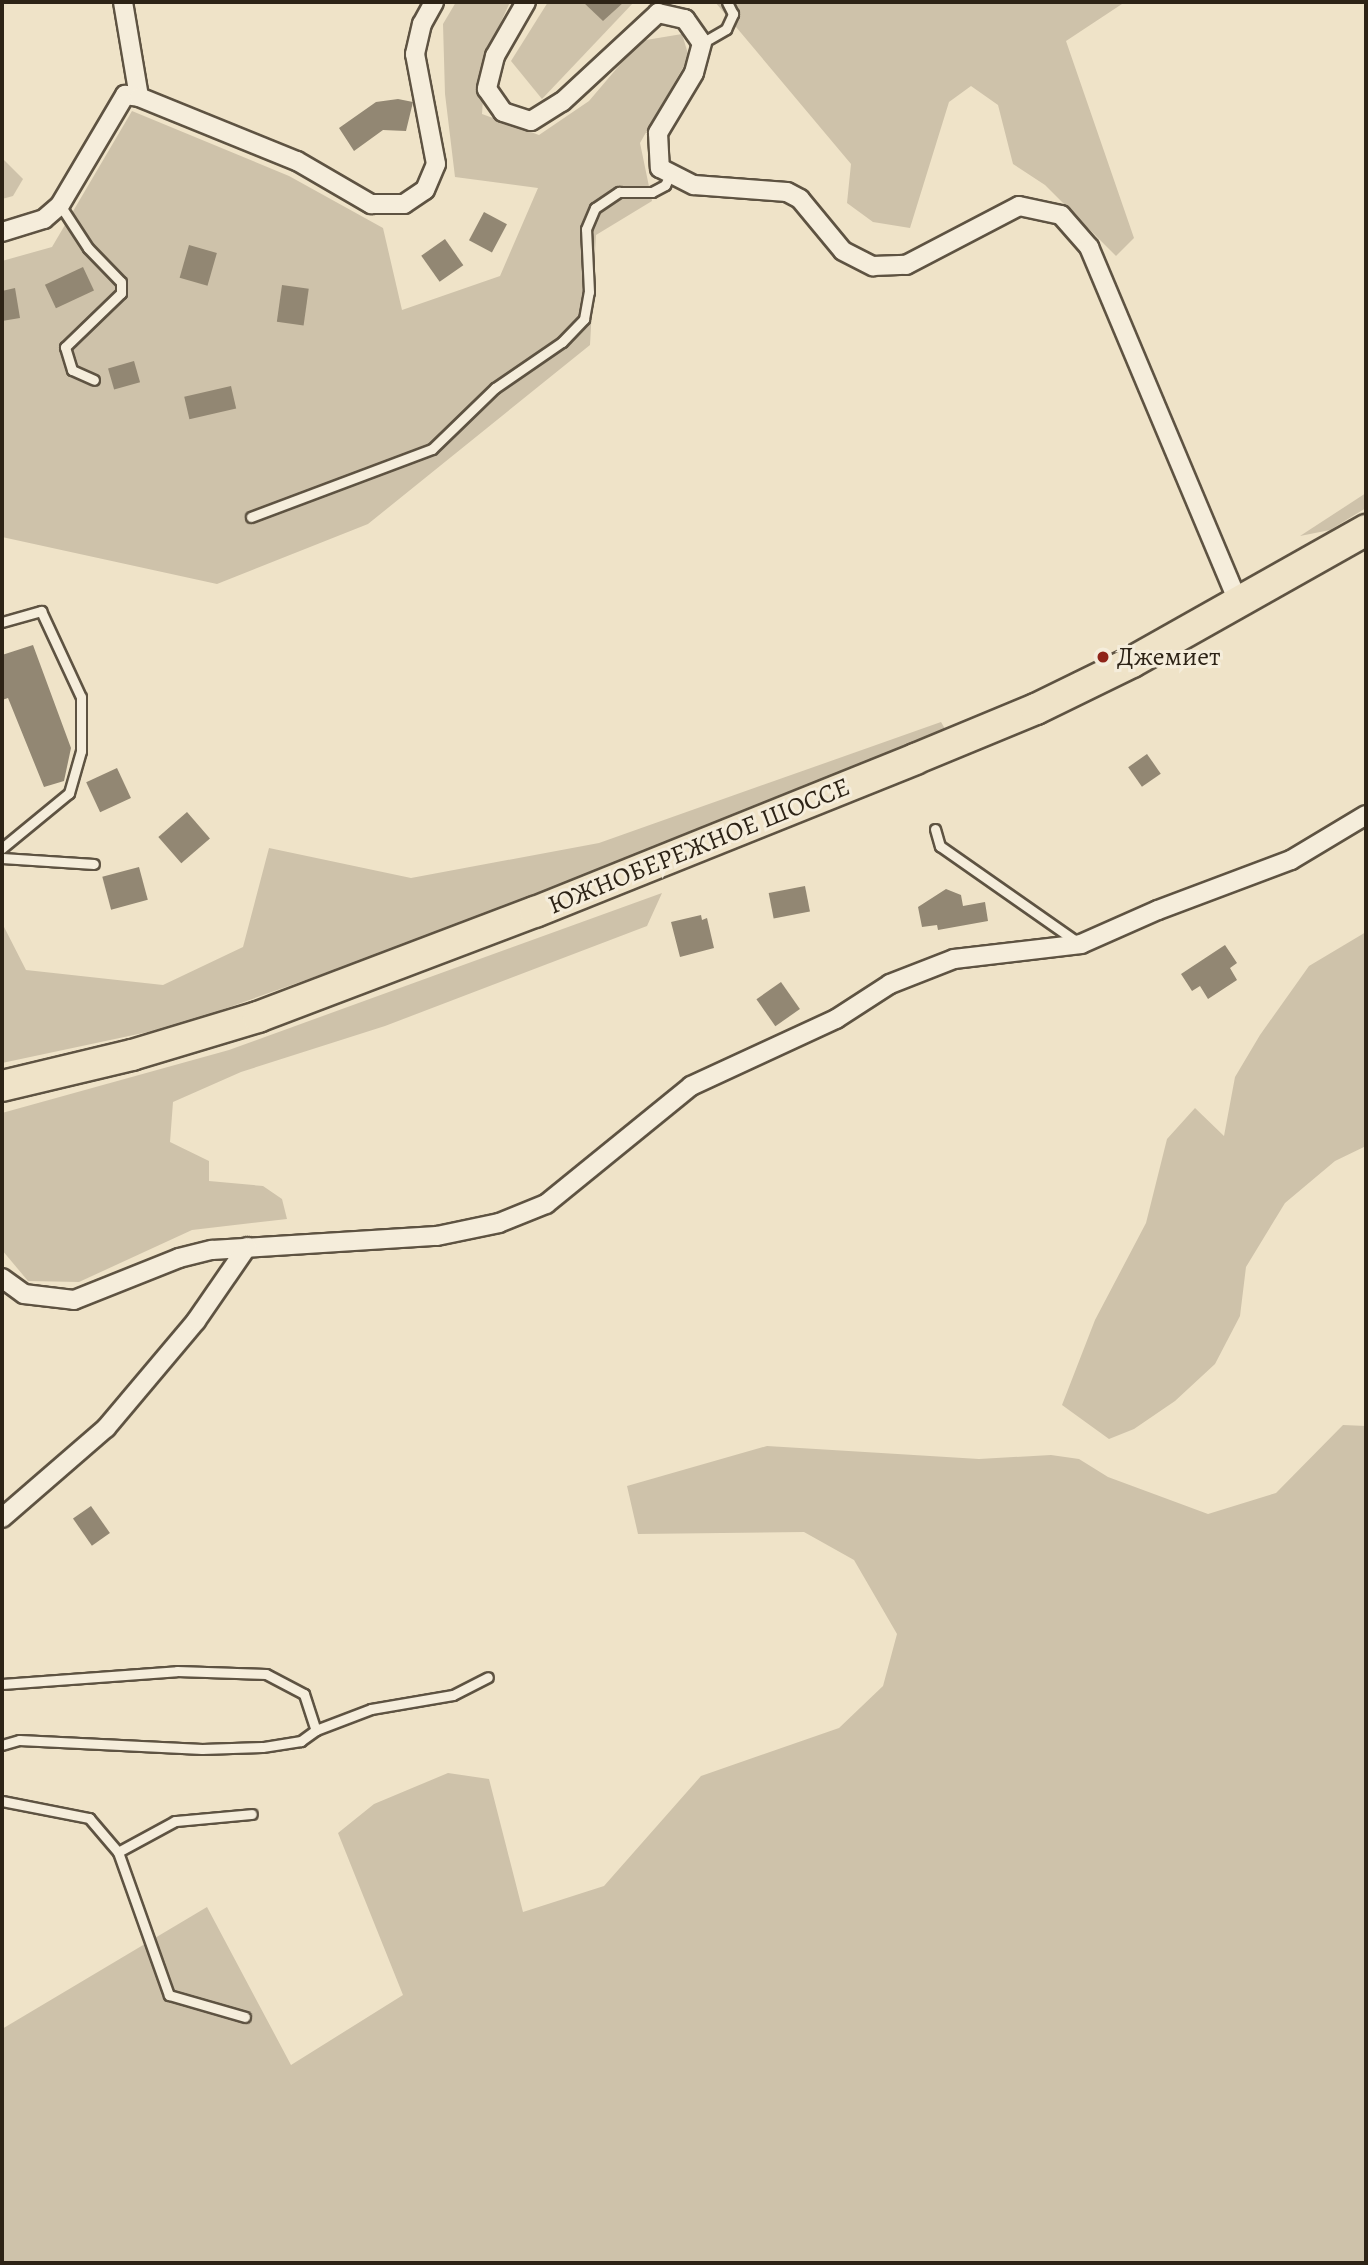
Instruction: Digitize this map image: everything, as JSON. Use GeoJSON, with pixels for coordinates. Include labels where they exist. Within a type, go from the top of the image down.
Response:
{"type":"FeatureCollection","features":[{"type":"Feature","properties":{"kind":"highway","name":"ЮЖНОБЕРЕЖНОЕ ШОССЕ"},"geometry":{"type":"LineString","coordinates":[[2,1101],[134,1069],[273,1027],[1042,724],[1185,651],[1286,588],[1366,530]]}},
{"type":"Feature","properties":{"kind":"highway","name":"ЮЖНОБЕРЕЖНОЕ ШОССЕ"},"geometry":{"type":"LineString","coordinates":[[2,1086],[132,1055],[258,1017],[535,912],[1036,709],[1233,608],[1286,588],[1366,548]]}},
{"type":"Feature","properties":{"kind":"highway"},"geometry":{"type":"LineString","coordinates":[[1185,651],[1189,640],[1233,608]]}},
{"type":"Feature","properties":{"kind":"street"},"geometry":{"type":"LineString","coordinates":[[123,2],[139,97]]}},
{"type":"Feature","properties":{"kind":"street"},"geometry":{"type":"LineString","coordinates":[[2,232],[44,219],[60,205],[117,103],[125,95],[139,97],[298,161],[371,204],[404,204],[425,190],[436,164],[415,54],[422,24],[434,2]]}},
{"type":"Feature","properties":{"kind":"street"},"geometry":{"type":"LineString","coordinates":[[526,2],[495,56],[487,89],[503,112],[531,121],[562,102],[658,13],[685,19],[702,43],[694,72],[658,133],[660,168],[694,185],[787,192],[800,199],[843,251],[873,267],[906,265],[1019,206],[1061,215],[1089,247],[1233,608]]}},
{"type":"Feature","properties":{"kind":"street"},"geometry":{"type":"LineString","coordinates":[[2,1278],[24,1294],[74,1300],[178,1258],[247,1247],[437,1236],[499,1223],[546,1204],[691,1086],[836,1019],[890,984],[954,959],[1081,944],[1158,909],[1291,860],[1366,815]]}},
{"type":"Feature","properties":{"kind":"street"},"geometry":{"type":"LineString","coordinates":[[2,1518],[106,1428],[196,1321],[247,1247]]}},
{"type":"Feature","properties":{"kind":"lane"},"geometry":{"type":"LineString","coordinates":[[702,43],[726,29],[733,14],[727,2]]}},
{"type":"Feature","properties":{"kind":"lane"},"geometry":{"type":"LineString","coordinates":[[251,517],[432,449],[495,388],[562,342],[584,318],[589,292],[586,229],[595,208],[619,192],[652,192],[665,186],[671,173]]}},
{"type":"Feature","properties":{"kind":"lane"},"geometry":{"type":"LineString","coordinates":[[60,205],[88,248],[121,282],[121,293],[65,347],[72,370],[94,380]]}},
{"type":"Feature","properties":{"kind":"lane"},"geometry":{"type":"LineString","coordinates":[[2,622],[41,611],[81,697],[81,751],[69,793],[2,848]]}},
{"type":"Feature","properties":{"kind":"lane"},"geometry":{"type":"LineString","coordinates":[[935,829],[940,846],[1039,920],[1081,944]]}},
{"type":"Feature","properties":{"kind":"lane"},"geometry":{"type":"LineString","coordinates":[[2,858],[94,864]]}},
{"type":"Feature","properties":{"kind":"lane"},"geometry":{"type":"LineString","coordinates":[[2,1684],[177,1671],[266,1674],[304,1694],[316,1730]]}},
{"type":"Feature","properties":{"kind":"lane"},"geometry":{"type":"LineString","coordinates":[[2,1745],[19,1740],[202,1749],[262,1747],[301,1741],[316,1730],[371,1709],[453,1695],[488,1676]]}},
{"type":"Feature","properties":{"kind":"lane"},"geometry":{"type":"LineString","coordinates":[[2,1801],[89,1818],[118,1852],[169,1994],[245,2017]]}},
{"type":"Feature","properties":{"kind":"lane"},"geometry":{"type":"LineString","coordinates":[[118,1852],[174,1821],[252,1814]]}},
{"type":"Feature","properties":{"kind":"shaded area"},"geometry":{"type":"Polygon","coordinates":[[[456,2],[510,2],[486,55],[482,114],[539,135],[589,101],[640,41],[682,34],[689,57],[640,143],[652,201],[596,235],[590,345],[368,524],[217,584],[2,537],[2,261],[52,247],[132,111],[289,176],[383,228],[402,310],[500,276],[538,188],[455,177],[445,94],[443,24],[456,2]]]}},
{"type":"Feature","properties":{"kind":"shaded area"},"geometry":{"type":"Polygon","coordinates":[[[548,2],[634,2],[542,99],[511,61],[548,2]]]}},
{"type":"Feature","properties":{"kind":"shaded area"},"geometry":{"type":"Polygon","coordinates":[[[715,2],[1125,2],[1066,41],[1134,238],[1116,256],[1045,185],[1013,164],[998,105],[971,86],[949,102],[910,228],[873,222],[847,203],[851,164],[715,2]]]}},
{"type":"Feature","properties":{"kind":"shaded area"},"geometry":{"type":"Polygon","coordinates":[[[2,158],[23,179],[13,196],[2,199],[2,158]]]}},
{"type":"Feature","properties":{"kind":"shaded area"},"geometry":{"type":"Polygon","coordinates":[[[1366,493],[1366,508],[1330,530],[1300,536],[1366,493]]]}},
{"type":"Feature","properties":{"kind":"shaded area"},"geometry":{"type":"Polygon","coordinates":[[[941,722],[948,734],[619,869],[176,1026],[2,1063],[2,923],[26,970],[163,985],[243,947],[269,848],[411,878],[599,843],[941,722]]]}},
{"type":"Feature","properties":{"kind":"shaded area"},"geometry":{"type":"Polygon","coordinates":[[[662,893],[647,926],[385,1026],[241,1072],[173,1102],[170,1142],[209,1161],[209,1181],[263,1186],[282,1199],[287,1219],[192,1230],[79,1282],[28,1281],[2,1250],[2,1113],[229,1050],[662,893]]]}},
{"type":"Feature","properties":{"kind":"shaded area"},"geometry":{"type":"Polygon","coordinates":[[[1366,932],[1366,1146],[1335,1161],[1285,1203],[1246,1267],[1240,1316],[1215,1364],[1175,1401],[1134,1429],[1109,1439],[1062,1405],[1095,1320],[1146,1223],[1167,1139],[1195,1108],[1224,1136],[1235,1077],[1260,1035],[1309,966],[1366,932]]]}},
{"type":"Feature","properties":{"kind":"shaded area"},"geometry":{"type":"Polygon","coordinates":[[[1343,1425],[1366,1426],[1366,2263],[2,2263],[2,2029],[207,1907],[291,2065],[403,1995],[338,1833],[374,1804],[448,1773],[489,1779],[523,1912],[604,1886],[701,1776],[839,1728],[883,1686],[897,1634],[854,1560],[804,1532],[638,1534],[627,1486],[767,1446],[979,1459],[1051,1455],[1079,1459],[1108,1477],[1208,1514],[1276,1493],[1343,1425]]]}},
{"type":"Feature","properties":{"kind":"building"},"geometry":{"type":"Polygon","coordinates":[[[583,2],[624,2],[603,21],[583,2]]]}},
{"type":"Feature","properties":{"kind":"building"},"geometry":{"type":"Polygon","coordinates":[[[398,99],[413,102],[406,131],[383,130],[354,151],[339,128],[376,102],[398,99]]]}},
{"type":"Feature","properties":{"kind":"building"},"geometry":{"type":"Polygon","coordinates":[[[484,212],[507,224],[492,252],[469,240],[484,212]]]}},
{"type":"Feature","properties":{"kind":"building"},"geometry":{"type":"Polygon","coordinates":[[[445,239],[463,265],[440,282],[421,256],[445,239]]]}},
{"type":"Feature","properties":{"kind":"building"},"geometry":{"type":"Polygon","coordinates":[[[189,245],[217,253],[208,286],[180,278],[189,245]]]}},
{"type":"Feature","properties":{"kind":"building"},"geometry":{"type":"Polygon","coordinates":[[[83,267],[94,291],[56,308],[45,285],[83,267]]]}},
{"type":"Feature","properties":{"kind":"building"},"geometry":{"type":"Polygon","coordinates":[[[282,285],[309,289],[304,325],[277,322],[282,285]]]}},
{"type":"Feature","properties":{"kind":"building"},"geometry":{"type":"Polygon","coordinates":[[[15,288],[20,318],[2,321],[2,291],[15,288]]]}},
{"type":"Feature","properties":{"kind":"building"},"geometry":{"type":"Polygon","coordinates":[[[134,361],[140,382],[114,390],[108,368],[134,361]]]}},
{"type":"Feature","properties":{"kind":"building"},"geometry":{"type":"Polygon","coordinates":[[[231,386],[236,408],[189,419],[184,397],[231,386]]]}},
{"type":"Feature","properties":{"kind":"building"},"geometry":{"type":"Polygon","coordinates":[[[33,645],[71,748],[64,781],[44,787],[8,698],[2,700],[2,655],[33,645]]]}},
{"type":"Feature","properties":{"kind":"building"},"geometry":{"type":"Polygon","coordinates":[[[1147,754],[1161,774],[1142,787],[1128,767],[1147,754]]]}},
{"type":"Feature","properties":{"kind":"building"},"geometry":{"type":"Polygon","coordinates":[[[117,768],[131,798],[100,812],[86,782],[117,768]]]}},
{"type":"Feature","properties":{"kind":"building"},"geometry":{"type":"Polygon","coordinates":[[[187,812],[210,838],[181,863],[158,837],[187,812]]]}},
{"type":"Feature","properties":{"kind":"building"},"geometry":{"type":"Polygon","coordinates":[[[139,867],[148,900],[111,910],[102,877],[139,867]]]}},
{"type":"Feature","properties":{"kind":"building"},"geometry":{"type":"Polygon","coordinates":[[[805,886],[810,912],[774,919],[769,893],[805,886]]]}},
{"type":"Feature","properties":{"kind":"building"},"geometry":{"type":"Polygon","coordinates":[[[946,889],[961,895],[963,906],[985,902],[988,921],[938,930],[937,925],[922,927],[918,907],[946,889]]]}},
{"type":"Feature","properties":{"kind":"building"},"geometry":{"type":"Polygon","coordinates":[[[701,915],[702,920],[707,918],[714,948],[680,957],[671,922],[701,915]]]}},
{"type":"Feature","properties":{"kind":"building"},"geometry":{"type":"Polygon","coordinates":[[[1225,945],[1237,963],[1230,968],[1237,980],[1208,999],[1200,986],[1192,991],[1181,974],[1225,945]]]}},
{"type":"Feature","properties":{"kind":"building"},"geometry":{"type":"Polygon","coordinates":[[[781,982],[800,1009],[775,1026],[756,999],[781,982]]]}},
{"type":"Feature","properties":{"kind":"building"},"geometry":{"type":"Polygon","coordinates":[[[91,1506],[110,1533],[92,1546],[73,1519],[91,1506]]]}},
{"type":"Feature","properties":{"kind":"place","name":"Джемиет"},"geometry":{"type":"Point","coordinates":[1103,657]}}]}
